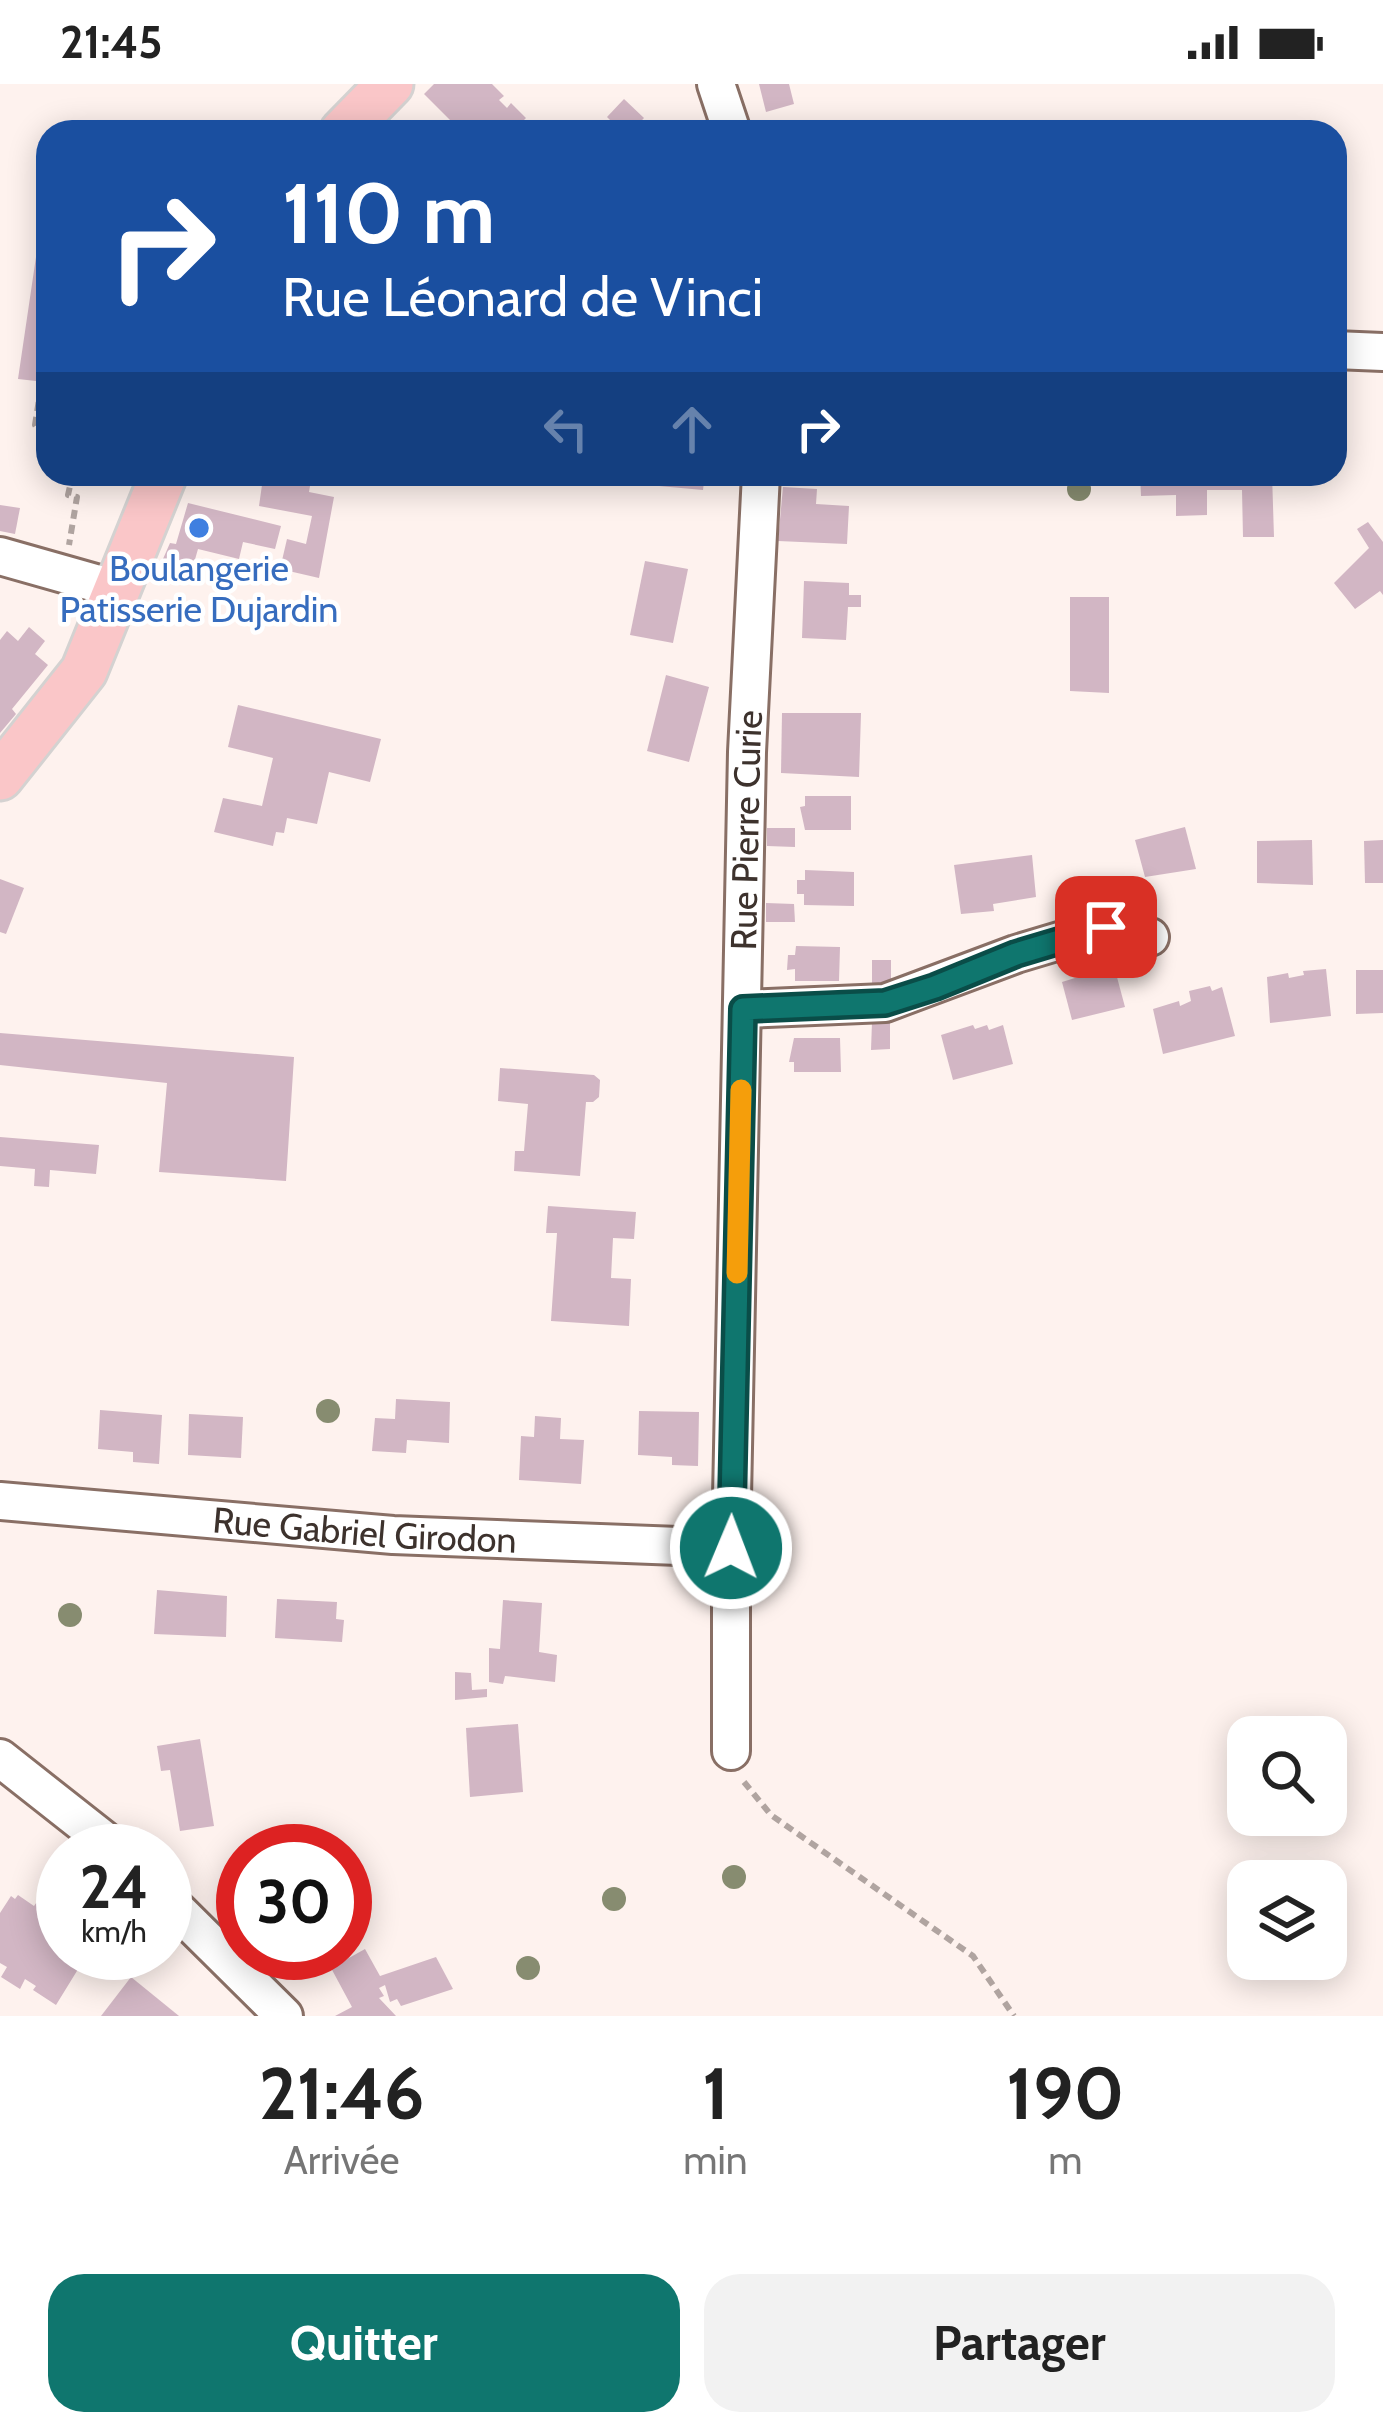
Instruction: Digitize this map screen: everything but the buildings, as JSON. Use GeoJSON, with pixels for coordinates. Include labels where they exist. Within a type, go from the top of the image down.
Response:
{"type":"FeatureCollection","features":[{"type":"Feature","properties":{"kind":"main road"},"geometry":{"type":"LineString","coordinates":[[355,120],[390,84]]}},
{"type":"Feature","properties":{"kind":"main road"},"geometry":{"type":"LineString","coordinates":[[0,777],[84,671],[159,486]]}},
{"type":"Feature","properties":{"kind":"street"},"geometry":{"type":"LineString","coordinates":[[716,84],[728,120]]}},
{"type":"Feature","properties":{"kind":"street"},"geometry":{"type":"LineString","coordinates":[[1347,350],[1383,352]]}},
{"type":"Feature","properties":{"kind":"street","name":"Rue Pierre Curie"},"geometry":{"type":"LineString","coordinates":[[731,1750],[747,752],[760,486]]}},
{"type":"Feature","properties":{"kind":"street"},"geometry":{"type":"LineString","coordinates":[[0,556],[120,590]]}},
{"type":"Feature","properties":{"kind":"street"},"geometry":{"type":"LineString","coordinates":[[743,1009],[885,1003],[1016,954],[1106,927],[1150,937]]}},
{"type":"Feature","properties":{"kind":"street","name":"Rue Gabriel Girodon"},"geometry":{"type":"LineString","coordinates":[[0,1501],[393,1535],[731,1548]]}},
{"type":"Feature","properties":{"kind":"street"},"geometry":{"type":"LineString","coordinates":[[0,1758],[84,1824]]}},
{"type":"Feature","properties":{"kind":"street"},"geometry":{"type":"LineString","coordinates":[[192,1925],[284,2016]]}},
{"type":"Feature","properties":{"kind":"path"},"geometry":{"type":"LineString","coordinates":[[64,572],[76,497],[68,495],[70,486]]}},
{"type":"Feature","properties":{"kind":"path"},"geometry":{"type":"LineString","coordinates":[[731,1750],[746,1789],[771,1815],[974,1956],[1014,2016]]}},
{"type":"Feature","properties":{"kind":"slow traffic"},"geometry":{"type":"LineString","coordinates":[[737,1273],[741,1090]]}},
{"type":"Feature","properties":{"kind":"place","name":"Boulangerie Patisserie Dujardin"},"geometry":{"type":"Point","coordinates":[199,528]}},
{"type":"Feature","properties":{"kind":"route"},"geometry":{"type":"LineString","coordinates":[[731,1548],[743,1009],[885,1003],[1016,954],[1106,927]]}}]}
